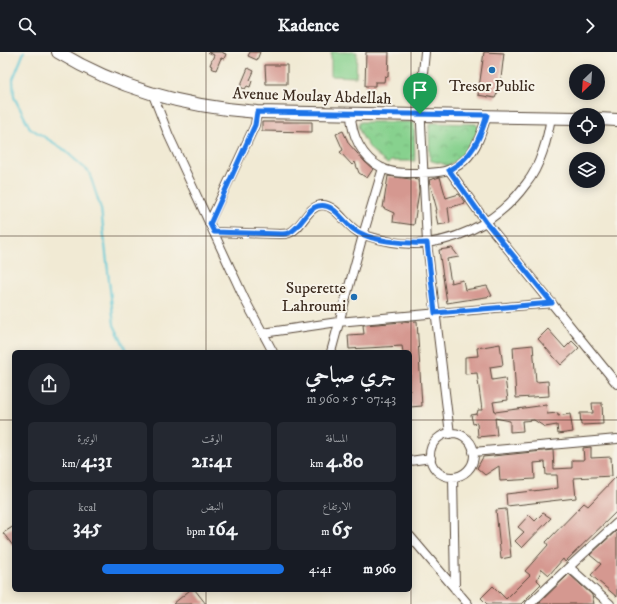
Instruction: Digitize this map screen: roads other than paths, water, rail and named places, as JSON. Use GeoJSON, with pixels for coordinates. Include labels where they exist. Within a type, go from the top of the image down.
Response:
{"type":"FeatureCollection","features":[{"type":"Feature","properties":{"kind":"main road","name":"Avenue Moulay Abdellah"},"geometry":{"type":"LineString","coordinates":[[58,52],[104,76],[153,95],[198,105],[225,109],[257,112],[569,117]]}},
{"type":"Feature","properties":{"kind":"main road"},"geometry":{"type":"LineString","coordinates":[[605,119],[617,120]]}},
{"type":"Feature","properties":{"kind":"street"},"geometry":{"type":"LineString","coordinates":[[425,52],[420,114],[427,243],[450,434]]}},
{"type":"Feature","properties":{"kind":"street"},"geometry":{"type":"LineString","coordinates":[[153,95],[170,136],[245,300],[272,350]]}},
{"type":"Feature","properties":{"kind":"street"},"geometry":{"type":"LineString","coordinates":[[210,224],[255,125],[257,112]]}},
{"type":"Feature","properties":{"kind":"street"},"geometry":{"type":"LineString","coordinates":[[351,113],[351,124],[357,141],[367,155],[383,168],[408,173],[438,173],[449,170],[464,161],[474,148],[481,135],[487,115]]}},
{"type":"Feature","properties":{"kind":"street"},"geometry":{"type":"LineString","coordinates":[[214,232],[289,233],[298,227],[313,208],[325,205],[331,208],[352,228],[363,235],[408,244],[427,243],[474,229],[500,213],[527,183],[545,144],[551,116]]}},
{"type":"Feature","properties":{"kind":"street"},"geometry":{"type":"LineString","coordinates":[[331,350],[338,322],[383,168]]}},
{"type":"Feature","properties":{"kind":"street"},"geometry":{"type":"LineString","coordinates":[[449,170],[486,222],[617,384]]}},
{"type":"Feature","properties":{"kind":"street"},"geometry":{"type":"LineString","coordinates":[[263,333],[338,322],[552,303]]}},
{"type":"Feature","properties":{"kind":"street"},"geometry":{"type":"LineString","coordinates":[[608,372],[617,373]]}},
{"type":"Feature","properties":{"kind":"street"},"geometry":{"type":"LineString","coordinates":[[450,434],[463,437],[470,443],[474,452],[473,461],[469,469],[462,474],[453,477],[444,475],[436,470],[431,458],[432,447],[435,442],[439,438],[450,434]]}},
{"type":"Feature","properties":{"kind":"street"},"geometry":{"type":"LineString","coordinates":[[474,452],[617,439]]}},
{"type":"Feature","properties":{"kind":"street"},"geometry":{"type":"LineString","coordinates":[[412,461],[431,458]]}},
{"type":"Feature","properties":{"kind":"street"},"geometry":{"type":"LineString","coordinates":[[453,477],[455,589]]}},
{"type":"Feature","properties":{"kind":"street"},"geometry":{"type":"LineString","coordinates":[[530,604],[617,523]]}},
{"type":"Feature","properties":{"kind":"street"},"geometry":{"type":"LineString","coordinates":[[412,538],[468,604]]}},
{"type":"Feature","properties":{"kind":"street"},"geometry":{"type":"LineString","coordinates":[[569,567],[610,604]]}},
{"type":"Feature","properties":{"kind":"waterway"},"geometry":{"type":"LineString","coordinates":[[24,52],[13,79],[14,97],[30,128],[62,148],[89,172],[101,209],[114,325],[126,350]]}},
{"type":"Feature","properties":{"kind":"place","name":"Tresor Public"},"geometry":{"type":"Point","coordinates":[492,70]}},
{"type":"Feature","properties":{"kind":"place","name":"Superette Lahroumi"},"geometry":{"type":"Point","coordinates":[354,297]}}]}
